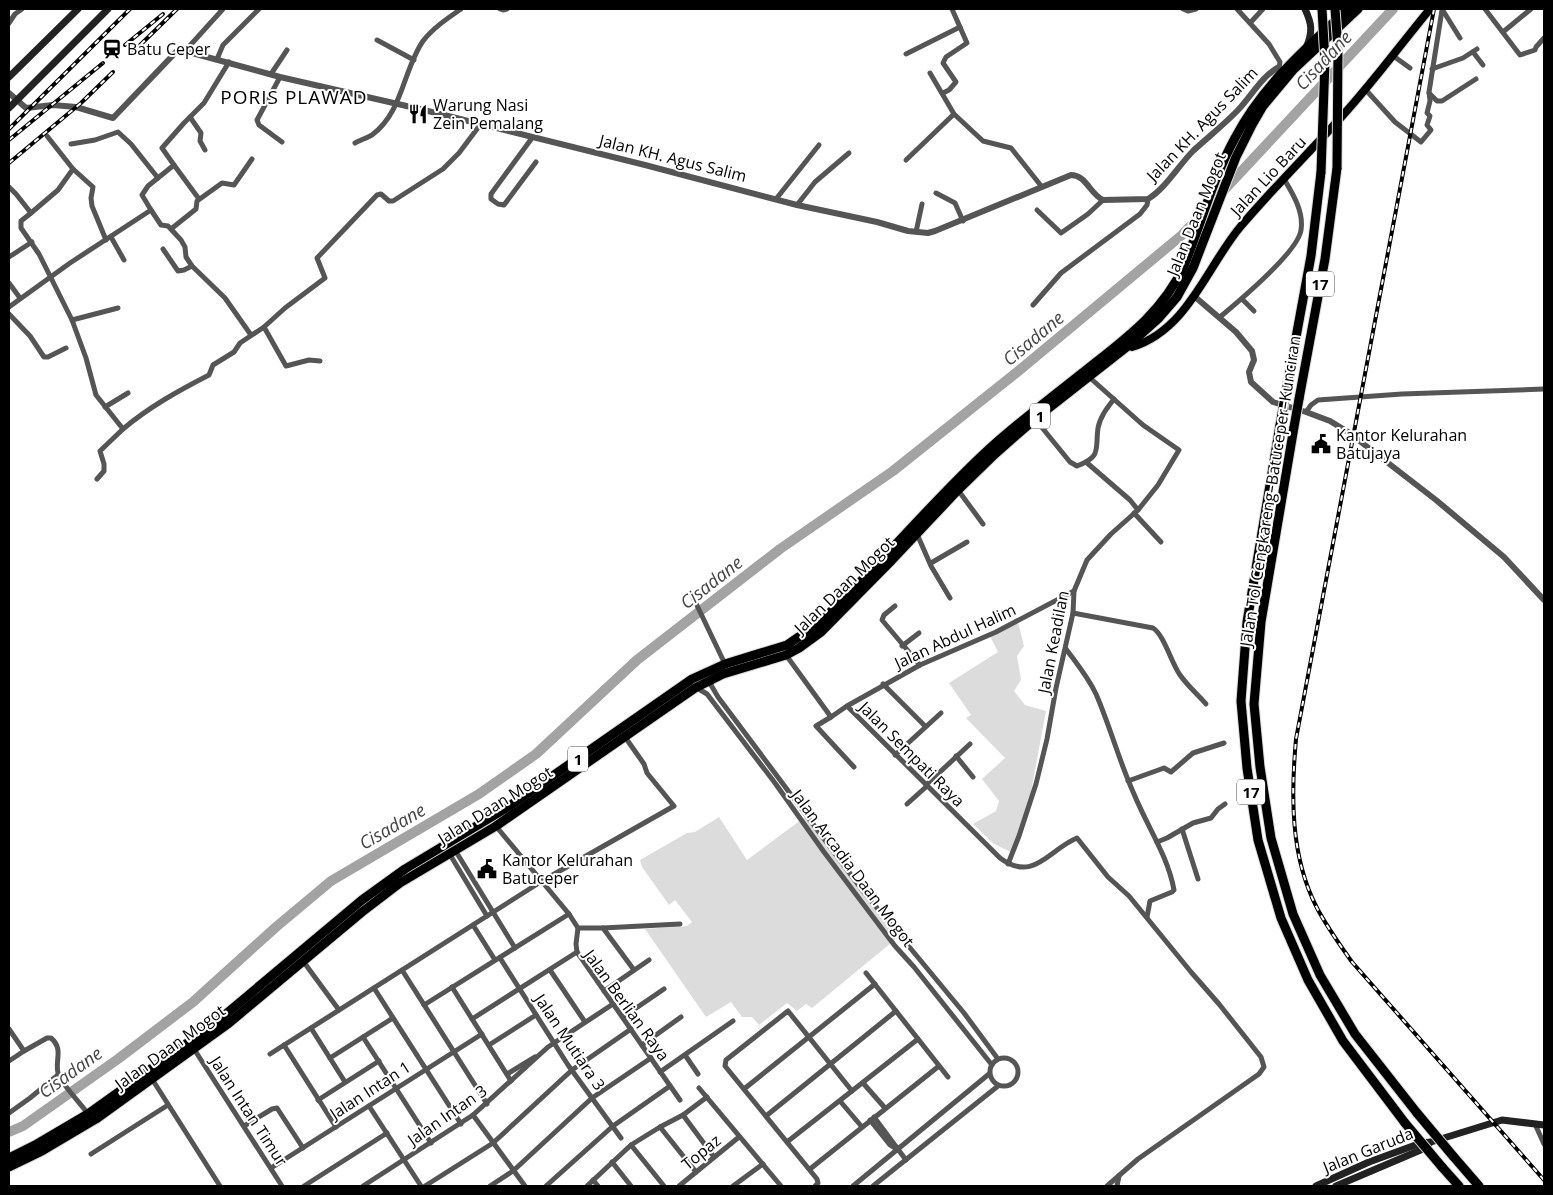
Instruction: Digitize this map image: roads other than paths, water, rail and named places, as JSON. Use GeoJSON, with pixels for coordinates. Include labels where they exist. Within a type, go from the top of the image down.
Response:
{"type":"FeatureCollection","features":[{"type":"Feature","properties":{"kind":"highway","name":"Jalan Tol Cengkareng–Batuceper–Kunciran"},"geometry":{"type":"LineString","coordinates":[[1322,9],[1325,61],[1321,172],[1311,256],[1247,622],[1242,701],[1247,768],[1258,840],[1281,918],[1308,980],[1344,1041],[1405,1123],[1459,1186]]}},
{"type":"Feature","properties":{"kind":"highway","name":"Jalan Tol Cengkareng–Batuceper–Kunciran"},"geometry":{"type":"LineString","coordinates":[[1336,9],[1338,48],[1337,168],[1325,259],[1260,622],[1254,704],[1260,767],[1271,838],[1293,914],[1320,975],[1355,1034],[1417,1113],[1479,1186]]}},
{"type":"Feature","properties":{"kind":"highway","name":"Jalan Daan Mogot"},"geometry":{"type":"LineString","coordinates":[[1147,330],[1176,283],[1253,108],[1283,71],[1348,9]]}},
{"type":"Feature","properties":{"kind":"highway","name":"Jalan Daan Mogot"},"geometry":{"type":"LineString","coordinates":[[1283,71],[1358,9]]}},
{"type":"Feature","properties":{"kind":"highway","name":"Jalan Daan Mogot"},"geometry":{"type":"LineString","coordinates":[[9,1158],[37,1144],[220,1020],[383,884],[405,869],[493,823],[625,737],[695,688],[713,678],[786,655],[824,629],[988,450],[1020,422],[1126,343],[1147,330],[1177,297],[1193,268],[1202,246],[1231,156]]}},
{"type":"Feature","properties":{"kind":"highway","name":"Jalan Daan Mogot"},"geometry":{"type":"LineString","coordinates":[[9,1167],[70,1135],[194,1049],[400,882],[452,852],[692,679],[726,664],[779,648],[805,635],[891,555],[917,534],[995,454],[1089,377],[1126,343]]}},
{"type":"Feature","properties":{"kind":"main road"},"geometry":{"type":"LineString","coordinates":[[9,77],[78,9]]}},
{"type":"Feature","properties":{"kind":"main road"},"geometry":{"type":"LineString","coordinates":[[9,108],[12,97],[108,9]]}},
{"type":"Feature","properties":{"kind":"main road"},"geometry":{"type":"LineString","coordinates":[[1305,9],[1311,22],[1306,48]]}},
{"type":"Feature","properties":{"kind":"main road","name":"Jalan Lio Baru"},"geometry":{"type":"LineString","coordinates":[[1126,343],[1135,346],[1147,330],[1176,318],[1194,296],[1234,234],[1365,89],[1430,9]]}},
{"type":"Feature","properties":{"kind":"main road","name":"Jalan Garuda"},"geometry":{"type":"LineString","coordinates":[[1316,1186],[1369,1162],[1421,1143],[1431,1142],[1502,1120],[1544,1125]]}},
{"type":"Feature","properties":{"kind":"main road","name":"Jalan Garuda"},"geometry":{"type":"LineString","coordinates":[[1336,1186],[1423,1149],[1431,1142]]}},
{"type":"Feature","properties":{"kind":"main road"},"geometry":{"type":"LineString","coordinates":[[1369,1162],[1373,1171]]}},
{"type":"Feature","properties":{"kind":"street"},"geometry":{"type":"LineString","coordinates":[[12,97],[26,108],[53,105],[76,107],[113,118],[176,52],[185,51],[223,9]]}},
{"type":"Feature","properties":{"kind":"street"},"geometry":{"type":"LineString","coordinates":[[217,60],[223,45],[259,9]]}},
{"type":"Feature","properties":{"kind":"street"},"geometry":{"type":"LineString","coordinates":[[355,143],[379,129],[396,104],[424,40],[440,25],[462,9]]}},
{"type":"Feature","properties":{"kind":"street"},"geometry":{"type":"LineString","coordinates":[[500,9],[507,9]]}},
{"type":"Feature","properties":{"kind":"street"},"geometry":{"type":"LineString","coordinates":[[943,93],[956,82],[943,63],[946,57],[967,43],[952,9]]}},
{"type":"Feature","properties":{"kind":"street"},"geometry":{"type":"LineString","coordinates":[[1183,9],[1188,11],[1196,9]]}},
{"type":"Feature","properties":{"kind":"street"},"geometry":{"type":"LineString","coordinates":[[1238,9],[1269,44],[1279,58],[1283,71]]}},
{"type":"Feature","properties":{"kind":"street"},"geometry":{"type":"LineString","coordinates":[[1250,23],[1263,9]]}},
{"type":"Feature","properties":{"kind":"street"},"geometry":{"type":"LineString","coordinates":[[1442,9],[1460,38]]}},
{"type":"Feature","properties":{"kind":"street"},"geometry":{"type":"LineString","coordinates":[[1365,89],[1395,122],[1421,142],[1431,130],[1427,125],[1430,116],[1427,113],[1442,9]]}},
{"type":"Feature","properties":{"kind":"street"},"geometry":{"type":"LineString","coordinates":[[1485,9],[1520,54],[1535,50],[1544,38]]}},
{"type":"Feature","properties":{"kind":"street"},"geometry":{"type":"LineString","coordinates":[[1504,32],[1531,9]]}},
{"type":"Feature","properties":{"kind":"street"},"geometry":{"type":"LineString","coordinates":[[9,23],[15,14],[22,10]]}},
{"type":"Feature","properties":{"kind":"street"},"geometry":{"type":"LineString","coordinates":[[906,54],[960,27]]}},
{"type":"Feature","properties":{"kind":"street"},"geometry":{"type":"LineString","coordinates":[[378,40],[414,60]]}},
{"type":"Feature","properties":{"kind":"street"},"geometry":{"type":"LineString","coordinates":[[271,74],[287,50]]}},
{"type":"Feature","properties":{"kind":"street"},"geometry":{"type":"LineString","coordinates":[[1432,69],[1463,58],[1475,50],[1483,65]]}},
{"type":"Feature","properties":{"kind":"street","name":"Jalan KH. Agus Salim"},"geometry":{"type":"LineString","coordinates":[[185,51],[280,77],[396,104],[797,205],[916,232],[935,231],[963,221],[1064,177],[1076,175],[1084,180],[1096,196],[1103,200],[1148,199],[1193,152],[1233,115],[1273,70],[1283,71]]}},
{"type":"Feature","properties":{"kind":"street"},"geometry":{"type":"LineString","coordinates":[[1392,55],[1410,68]]}},
{"type":"Feature","properties":{"kind":"street"},"geometry":{"type":"LineString","coordinates":[[198,199],[162,148],[204,103],[229,62]]}},
{"type":"Feature","properties":{"kind":"street"},"geometry":{"type":"LineString","coordinates":[[930,73],[954,114],[983,141],[1011,148],[1042,186]]}},
{"type":"Feature","properties":{"kind":"street"},"geometry":{"type":"LineString","coordinates":[[280,77],[257,120],[259,125],[282,142]]}},
{"type":"Feature","properties":{"kind":"street"},"geometry":{"type":"LineString","coordinates":[[1429,92],[1437,101],[1442,101],[1476,79]]}},
{"type":"Feature","properties":{"kind":"street"},"geometry":{"type":"LineString","coordinates":[[906,160],[954,114]]}},
{"type":"Feature","properties":{"kind":"street"},"geometry":{"type":"LineString","coordinates":[[190,117],[201,133],[200,141],[205,150]]}},
{"type":"Feature","properties":{"kind":"street"},"geometry":{"type":"LineString","coordinates":[[97,479],[104,471],[100,451],[123,429],[165,398],[210,375],[213,365],[236,351],[240,343],[264,327],[285,308],[325,278],[317,258],[377,195],[382,194],[389,201],[393,200],[442,169],[459,153],[480,125]]}},
{"type":"Feature","properties":{"kind":"street"},"geometry":{"type":"LineString","coordinates":[[71,144],[95,140],[118,132],[131,144],[158,178]]}},
{"type":"Feature","properties":{"kind":"street"},"geometry":{"type":"LineString","coordinates":[[47,136],[73,169],[93,187],[92,206],[109,239],[124,260]]}},
{"type":"Feature","properties":{"kind":"street"},"geometry":{"type":"LineString","coordinates":[[532,138],[491,194],[491,199],[501,206],[504,205],[536,162]]}},
{"type":"Feature","properties":{"kind":"street"},"geometry":{"type":"LineString","coordinates":[[776,199],[819,145]]}},
{"type":"Feature","properties":{"kind":"street"},"geometry":{"type":"LineString","coordinates":[[797,205],[815,182],[849,153]]}},
{"type":"Feature","properties":{"kind":"street"},"geometry":{"type":"LineString","coordinates":[[171,229],[196,209],[198,199],[222,183],[234,184],[252,159]]}},
{"type":"Feature","properties":{"kind":"street"},"geometry":{"type":"LineString","coordinates":[[174,165],[148,186],[142,195],[161,225],[171,229],[184,244],[186,255],[192,266],[225,298],[251,336]]}},
{"type":"Feature","properties":{"kind":"street"},"geometry":{"type":"LineString","coordinates":[[73,169],[58,190],[20,224],[32,242],[72,320],[86,358],[94,389],[105,407],[123,429]]}},
{"type":"Feature","properties":{"kind":"street"},"geometry":{"type":"LineString","coordinates":[[1220,317],[1242,299],[1294,246],[1301,233],[1302,223],[1297,202],[1284,180]]}},
{"type":"Feature","properties":{"kind":"street"},"geometry":{"type":"LineString","coordinates":[[9,187],[31,213]]}},
{"type":"Feature","properties":{"kind":"street"},"geometry":{"type":"LineString","coordinates":[[9,196],[14,192]]}},
{"type":"Feature","properties":{"kind":"street"},"geometry":{"type":"LineString","coordinates":[[936,192],[955,203],[963,221]]}},
{"type":"Feature","properties":{"kind":"street"},"geometry":{"type":"LineString","coordinates":[[1033,305],[1062,273],[1140,214],[1147,205],[1148,199]]}},
{"type":"Feature","properties":{"kind":"street"},"geometry":{"type":"LineString","coordinates":[[1037,210],[1062,233],[1088,214],[1103,200]]}},
{"type":"Feature","properties":{"kind":"street"},"geometry":{"type":"LineString","coordinates":[[916,232],[922,204]]}},
{"type":"Feature","properties":{"kind":"street"},"geometry":{"type":"LineString","coordinates":[[9,306],[150,210]]}},
{"type":"Feature","properties":{"kind":"street"},"geometry":{"type":"LineString","coordinates":[[9,256],[32,242]]}},
{"type":"Feature","properties":{"kind":"street"},"geometry":{"type":"LineString","coordinates":[[163,249],[178,270],[184,270],[192,266]]}},
{"type":"Feature","properties":{"kind":"street"},"geometry":{"type":"LineString","coordinates":[[9,283],[20,298]]}},
{"type":"Feature","properties":{"kind":"street"},"geometry":{"type":"LineString","coordinates":[[1194,296],[1236,332],[1252,351],[1254,360],[1249,372],[1251,382],[1273,402],[1330,421],[1348,432],[1436,500],[1504,557],[1544,600]]}},
{"type":"Feature","properties":{"kind":"street"},"geometry":{"type":"LineString","coordinates":[[1242,299],[1254,310]]}},
{"type":"Feature","properties":{"kind":"street"},"geometry":{"type":"LineString","coordinates":[[72,320],[118,308]]}},
{"type":"Feature","properties":{"kind":"street"},"geometry":{"type":"LineString","coordinates":[[9,314],[30,336],[45,358],[66,348]]}},
{"type":"Feature","properties":{"kind":"street"},"geometry":{"type":"LineString","coordinates":[[264,327],[286,366],[309,360],[320,361]]}},
{"type":"Feature","properties":{"kind":"street","name":"Jalan Keadilan"},"geometry":{"type":"LineString","coordinates":[[1008,864],[1036,784],[1066,649],[1073,613],[1074,591],[1088,560],[1111,534],[1136,512],[1158,485],[1179,450],[1143,425],[1089,377]]}},
{"type":"Feature","properties":{"kind":"street"},"geometry":{"type":"LineString","coordinates":[[1306,412],[1318,400],[1402,394],[1544,389]]}},
{"type":"Feature","properties":{"kind":"street"},"geometry":{"type":"LineString","coordinates":[[105,407],[128,393]]}},
{"type":"Feature","properties":{"kind":"street"},"geometry":{"type":"LineString","coordinates":[[1035,420],[1070,462],[1076,466],[1086,462],[1095,455],[1098,449],[1098,426],[1103,414],[1114,399]]}},
{"type":"Feature","properties":{"kind":"street"},"geometry":{"type":"LineString","coordinates":[[1086,462],[1130,500],[1136,512],[1161,542]]}},
{"type":"Feature","properties":{"kind":"street"},"geometry":{"type":"LineString","coordinates":[[958,490],[983,524]]}},
{"type":"Feature","properties":{"kind":"street"},"geometry":{"type":"LineString","coordinates":[[917,534],[931,566],[950,598]]}},
{"type":"Feature","properties":{"kind":"street"},"geometry":{"type":"LineString","coordinates":[[931,563],[967,542]]}},
{"type":"Feature","properties":{"kind":"street","name":"Jalan Abdul Halim"},"geometry":{"type":"LineString","coordinates":[[847,706],[882,684],[920,665],[996,632],[1074,591]]}},
{"type":"Feature","properties":{"kind":"street"},"geometry":{"type":"LineString","coordinates":[[692,595],[726,664]]}},
{"type":"Feature","properties":{"kind":"street"},"geometry":{"type":"LineString","coordinates":[[895,606],[884,615],[882,620],[920,665]]}},
{"type":"Feature","properties":{"kind":"street"},"geometry":{"type":"LineString","coordinates":[[1073,613],[1153,628],[1159,632],[1180,676],[1206,704]]}},
{"type":"Feature","properties":{"kind":"street"},"geometry":{"type":"LineString","coordinates":[[902,646],[919,633]]}},
{"type":"Feature","properties":{"kind":"street"},"geometry":{"type":"LineString","coordinates":[[1066,649],[1096,693],[1128,781],[1157,842],[1172,881],[1174,890],[1150,901],[1147,917]]}},
{"type":"Feature","properties":{"kind":"street"},"geometry":{"type":"LineString","coordinates":[[786,655],[831,717],[816,726],[854,767]]}},
{"type":"Feature","properties":{"kind":"street","name":"Jalan Arcadia Daan Mogot"},"geometry":{"type":"LineString","coordinates":[[713,678],[712,686],[718,697],[857,884],[964,1013],[998,1059]]}},
{"type":"Feature","properties":{"kind":"street"},"geometry":{"type":"LineString","coordinates":[[882,684],[925,726]]}},
{"type":"Feature","properties":{"kind":"street","name":"Jalan Arcadia Daan Mogot"},"geometry":{"type":"LineString","coordinates":[[695,688],[703,691],[712,701],[895,946],[992,1065]]}},
{"type":"Feature","properties":{"kind":"street","name":"Jalan Sempati Raya"},"geometry":{"type":"LineString","coordinates":[[831,717],[847,706],[926,786],[1008,864]]}},
{"type":"Feature","properties":{"kind":"street"},"geometry":{"type":"LineString","coordinates":[[895,755],[941,712]]}},
{"type":"Feature","properties":{"kind":"street"},"geometry":{"type":"LineString","coordinates":[[270,1054],[542,881],[674,806],[647,773],[644,764],[625,737]]}},
{"type":"Feature","properties":{"kind":"street"},"geometry":{"type":"LineString","coordinates":[[1128,781],[1164,768],[1171,772],[1193,753],[1224,743]]}},
{"type":"Feature","properties":{"kind":"street"},"geometry":{"type":"LineString","coordinates":[[907,804],[970,744]]}},
{"type":"Feature","properties":{"kind":"street"},"geometry":{"type":"LineString","coordinates":[[956,756],[974,777]]}},
{"type":"Feature","properties":{"kind":"street"},"geometry":{"type":"LineString","coordinates":[[1157,842],[1193,823],[1211,818],[1225,804]]}},
{"type":"Feature","properties":{"kind":"street"},"geometry":{"type":"LineString","coordinates":[[493,823],[569,914],[578,928],[577,952]]}},
{"type":"Feature","properties":{"kind":"street"},"geometry":{"type":"LineString","coordinates":[[1182,829],[1198,879]]}},
{"type":"Feature","properties":{"kind":"street"},"geometry":{"type":"LineString","coordinates":[[1008,864],[1016,868],[1027,868],[1055,853],[1071,840],[1077,838],[1108,877],[1129,896],[1147,917],[1261,1057],[1264,1067],[1259,1074],[1138,1159],[1107,1186]]}},
{"type":"Feature","properties":{"kind":"street"},"geometry":{"type":"LineString","coordinates":[[452,852],[478,888],[515,948]]}},
{"type":"Feature","properties":{"kind":"street"},"geometry":{"type":"LineString","coordinates":[[452,852],[472,892],[487,916]]}},
{"type":"Feature","properties":{"kind":"street"},"geometry":{"type":"LineString","coordinates":[[472,892],[478,888]]}},
{"type":"Feature","properties":{"kind":"street"},"geometry":{"type":"LineString","coordinates":[[424,1005],[569,914]]}},
{"type":"Feature","properties":{"kind":"street"},"geometry":{"type":"LineString","coordinates":[[578,928],[680,924]]}},
{"type":"Feature","properties":{"kind":"street","name":"Jalan Mutiara 3"},"geometry":{"type":"LineString","coordinates":[[473,925],[520,990],[572,1070],[621,1138]]}},
{"type":"Feature","properties":{"kind":"street"},"geometry":{"type":"LineString","coordinates":[[603,928],[634,970]]}},
{"type":"Feature","properties":{"kind":"street","name":"Jalan Berlian Raya"},"geometry":{"type":"LineString","coordinates":[[472,1019],[577,952],[680,1100]]}},
{"type":"Feature","properties":{"kind":"street"},"geometry":{"type":"LineString","coordinates":[[604,991],[649,960]]}},
{"type":"Feature","properties":{"kind":"street"},"geometry":{"type":"LineString","coordinates":[[303,961],[339,1010]]}},
{"type":"Feature","properties":{"kind":"street"},"geometry":{"type":"LineString","coordinates":[[402,970],[487,1104]]}},
{"type":"Feature","properties":{"kind":"street"},"geometry":{"type":"LineString","coordinates":[[550,970],[585,1022]]}},
{"type":"Feature","properties":{"kind":"street"},"geometry":{"type":"LineString","coordinates":[[866,973],[948,1077]]}},
{"type":"Feature","properties":{"kind":"street"},"geometry":{"type":"LineString","coordinates":[[744,1089],[875,984]]}},
{"type":"Feature","properties":{"kind":"street"},"geometry":{"type":"LineString","coordinates":[[452,987],[512,1081]]}},
{"type":"Feature","properties":{"kind":"street"},"geometry":{"type":"LineString","coordinates":[[374,988],[461,1124]]}},
{"type":"Feature","properties":{"kind":"street"},"geometry":{"type":"LineString","coordinates":[[623,1018],[664,989]]}},
{"type":"Feature","properties":{"kind":"street"},"geometry":{"type":"LineString","coordinates":[[507,1074],[531,1058],[538,1056],[554,1043],[613,1004]]}},
{"type":"Feature","properties":{"kind":"street"},"geometry":{"type":"LineString","coordinates":[[816,1186],[818,1183],[817,1179],[810,1169],[726,1066],[726,1060],[788,1011],[852,1091]]}},
{"type":"Feature","properties":{"kind":"street"},"geometry":{"type":"LineString","coordinates":[[766,1116],[896,1011]]}},
{"type":"Feature","properties":{"kind":"street"},"geometry":{"type":"LineString","coordinates":[[489,1045],[536,1016]]}},
{"type":"Feature","properties":{"kind":"street"},"geometry":{"type":"LineString","coordinates":[[642,1045],[681,1017]]}},
{"type":"Feature","properties":{"kind":"street"},"geometry":{"type":"LineString","coordinates":[[330,1058],[393,1018]]}},
{"type":"Feature","properties":{"kind":"street"},"geometry":{"type":"LineString","coordinates":[[660,1072],[733,1021]]}},
{"type":"Feature","properties":{"kind":"street"},"geometry":{"type":"LineString","coordinates":[[310,1028],[345,1082]]}},
{"type":"Feature","properties":{"kind":"street"},"geometry":{"type":"LineString","coordinates":[[9,1029],[24,1051]]}},
{"type":"Feature","properties":{"kind":"street"},"geometry":{"type":"LineString","coordinates":[[425,1186],[493,1143],[572,1070],[631,1029]]}},
{"type":"Feature","properties":{"kind":"street","name":"Jalan Intan 1"},"geometry":{"type":"LineString","coordinates":[[271,1168],[482,1034]]}},
{"type":"Feature","properties":{"kind":"street"},"geometry":{"type":"LineString","coordinates":[[363,1037],[431,1143]]}},
{"type":"Feature","properties":{"kind":"street"},"geometry":{"type":"LineString","coordinates":[[9,1061],[50,1038],[58,1048],[60,1077],[86,1111]]}},
{"type":"Feature","properties":{"kind":"street"},"geometry":{"type":"LineString","coordinates":[[788,1142],[918,1039]]}},
{"type":"Feature","properties":{"kind":"street"},"geometry":{"type":"LineString","coordinates":[[284,1045],[336,1127]]}},
{"type":"Feature","properties":{"kind":"street","name":"Jalan Intan Timur"},"geometry":{"type":"LineString","coordinates":[[194,1049],[282,1186]]}},
{"type":"Feature","properties":{"kind":"street"},"geometry":{"type":"LineString","coordinates":[[685,1055],[698,1074]]}},
{"type":"Feature","properties":{"kind":"street","name":"Jalan Intan 3"},"geometry":{"type":"LineString","coordinates":[[364,1186],[461,1124],[487,1104],[538,1056]]}},
{"type":"Feature","properties":{"kind":"street"},"geometry":{"type":"LineString","coordinates":[[490,1186],[514,1171],[592,1098],[651,1058]]}},
{"type":"Feature","properties":{"kind":"street"},"geometry":{"type":"LineString","coordinates":[[853,1186],[989,1074],[992,1065],[998,1059],[1005,1058],[1012,1060],[1016,1064],[1019,1070],[1015,1082],[1008,1086],[998,1086],[873,1186]]}},
{"type":"Feature","properties":{"kind":"street"},"geometry":{"type":"LineString","coordinates":[[318,1100],[379,1061]]}},
{"type":"Feature","properties":{"kind":"street"},"geometry":{"type":"LineString","coordinates":[[810,1169],[939,1066]]}},
{"type":"Feature","properties":{"kind":"street"},"geometry":{"type":"LineString","coordinates":[[989,1074],[998,1086]]}},
{"type":"Feature","properties":{"kind":"street"},"geometry":{"type":"LineString","coordinates":[[9,1113],[60,1077]]}},
{"type":"Feature","properties":{"kind":"street"},"geometry":{"type":"LineString","coordinates":[[152,1079],[220,1186]]}},
{"type":"Feature","properties":{"kind":"street"},"geometry":{"type":"LineString","coordinates":[[863,1083],[885,1108]]}},
{"type":"Feature","properties":{"kind":"street"},"geometry":{"type":"LineString","coordinates":[[546,1186],[613,1126],[670,1086]]}},
{"type":"Feature","properties":{"kind":"street"},"geometry":{"type":"LineString","coordinates":[[699,1088],[781,1186]]}},
{"type":"Feature","properties":{"kind":"street"},"geometry":{"type":"LineString","coordinates":[[587,1186],[631,1145],[683,1115],[707,1097]]}},
{"type":"Feature","properties":{"kind":"street"},"geometry":{"type":"LineString","coordinates":[[840,1101],[862,1127]]}},
{"type":"Feature","properties":{"kind":"street"},"geometry":{"type":"LineString","coordinates":[[91,1154],[168,1105]]}},
{"type":"Feature","properties":{"kind":"street"},"geometry":{"type":"LineString","coordinates":[[369,1106],[421,1186]]}},
{"type":"Feature","properties":{"kind":"street"},"geometry":{"type":"LineString","coordinates":[[244,1126],[272,1109],[277,1108],[303,1148]]}},
{"type":"Feature","properties":{"kind":"street"},"geometry":{"type":"LineString","coordinates":[[473,1115],[525,1186]]}},
{"type":"Feature","properties":{"kind":"street"},"geometry":{"type":"LineString","coordinates":[[683,1115],[714,1157]]}},
{"type":"Feature","properties":{"kind":"street"},"geometry":{"type":"LineString","coordinates":[[872,1118],[906,1160]]}},
{"type":"Feature","properties":{"kind":"street"},"geometry":{"type":"LineString","coordinates":[[1535,1124],[1544,1144]]}},
{"type":"Feature","properties":{"kind":"street"},"geometry":{"type":"LineString","coordinates":[[660,1127],[696,1172]]}},
{"type":"Feature","properties":{"kind":"street"},"geometry":{"type":"LineString","coordinates":[[304,1186],[387,1133]]}},
{"type":"Feature","properties":{"kind":"street","name":"Topaz"},"geometry":{"type":"LineString","coordinates":[[679,1186],[739,1137]]}},
{"type":"Feature","properties":{"kind":"street"},"geometry":{"type":"LineString","coordinates":[[631,1145],[664,1186]]}},
{"type":"Feature","properties":{"kind":"street"},"geometry":{"type":"LineString","coordinates":[[612,1162],[631,1186]]}},
{"type":"Feature","properties":{"kind":"street"},"geometry":{"type":"LineString","coordinates":[[733,1186],[763,1164]]}},
{"type":"Feature","properties":{"kind":"street"},"geometry":{"type":"LineString","coordinates":[[1117,1186],[1119,1176]]}},
{"type":"Feature","properties":{"kind":"street"},"geometry":{"type":"LineString","coordinates":[[593,1180],[598,1186]]}},
{"type":"Feature","properties":{"kind":"waterway","name":"Cisadane"},"geometry":{"type":"LineString","coordinates":[[9,1132],[23,1126],[118,1059],[193,1002],[276,927],[331,881],[479,794],[536,754],[637,660],[780,549],[893,471],[1016,373],[1182,235],[1393,9]]}},
{"type":"Feature","properties":{"kind":"railway"},"geometry":{"type":"LineString","coordinates":[[9,129],[130,9]]}},
{"type":"Feature","properties":{"kind":"railway"},"geometry":{"type":"LineString","coordinates":[[133,52],[177,9]]}},
{"type":"Feature","properties":{"kind":"railway"},"geometry":{"type":"LineString","coordinates":[[1434,9],[1296,739],[1293,782],[1294,825],[1297,846],[1308,888],[1329,929],[1352,962],[1544,1180]]}},
{"type":"Feature","properties":{"kind":"railway"},"geometry":{"type":"LineString","coordinates":[[125,45],[163,14]]}},
{"type":"Feature","properties":{"kind":"railway"},"geometry":{"type":"LineString","coordinates":[[9,140],[103,63]]}},
{"type":"Feature","properties":{"kind":"railway"},"geometry":{"type":"LineString","coordinates":[[9,163],[81,103],[113,72]]}},
{"type":"Feature","properties":{"kind":"place","name":"Batu Ceper"},"geometry":{"type":"Point","coordinates":[112,49]}},
{"type":"Feature","properties":{"kind":"place","name":"Warung Nasi Zein Pemalang"},"geometry":{"type":"Point","coordinates":[418,114]}},
{"type":"Feature","properties":{"kind":"place","name":"Kantor Kelurahan Batujaya"},"geometry":{"type":"Point","coordinates":[1321,444]}},
{"type":"Feature","properties":{"kind":"place","name":"Kantor Kelurahan Batuceper"},"geometry":{"type":"Point","coordinates":[487,869]}},
{"type":"Feature","properties":{"kind":"district","name":"PORIS PLAWAD"},"geometry":{"type":"Point","coordinates":[294,97]}}]}
